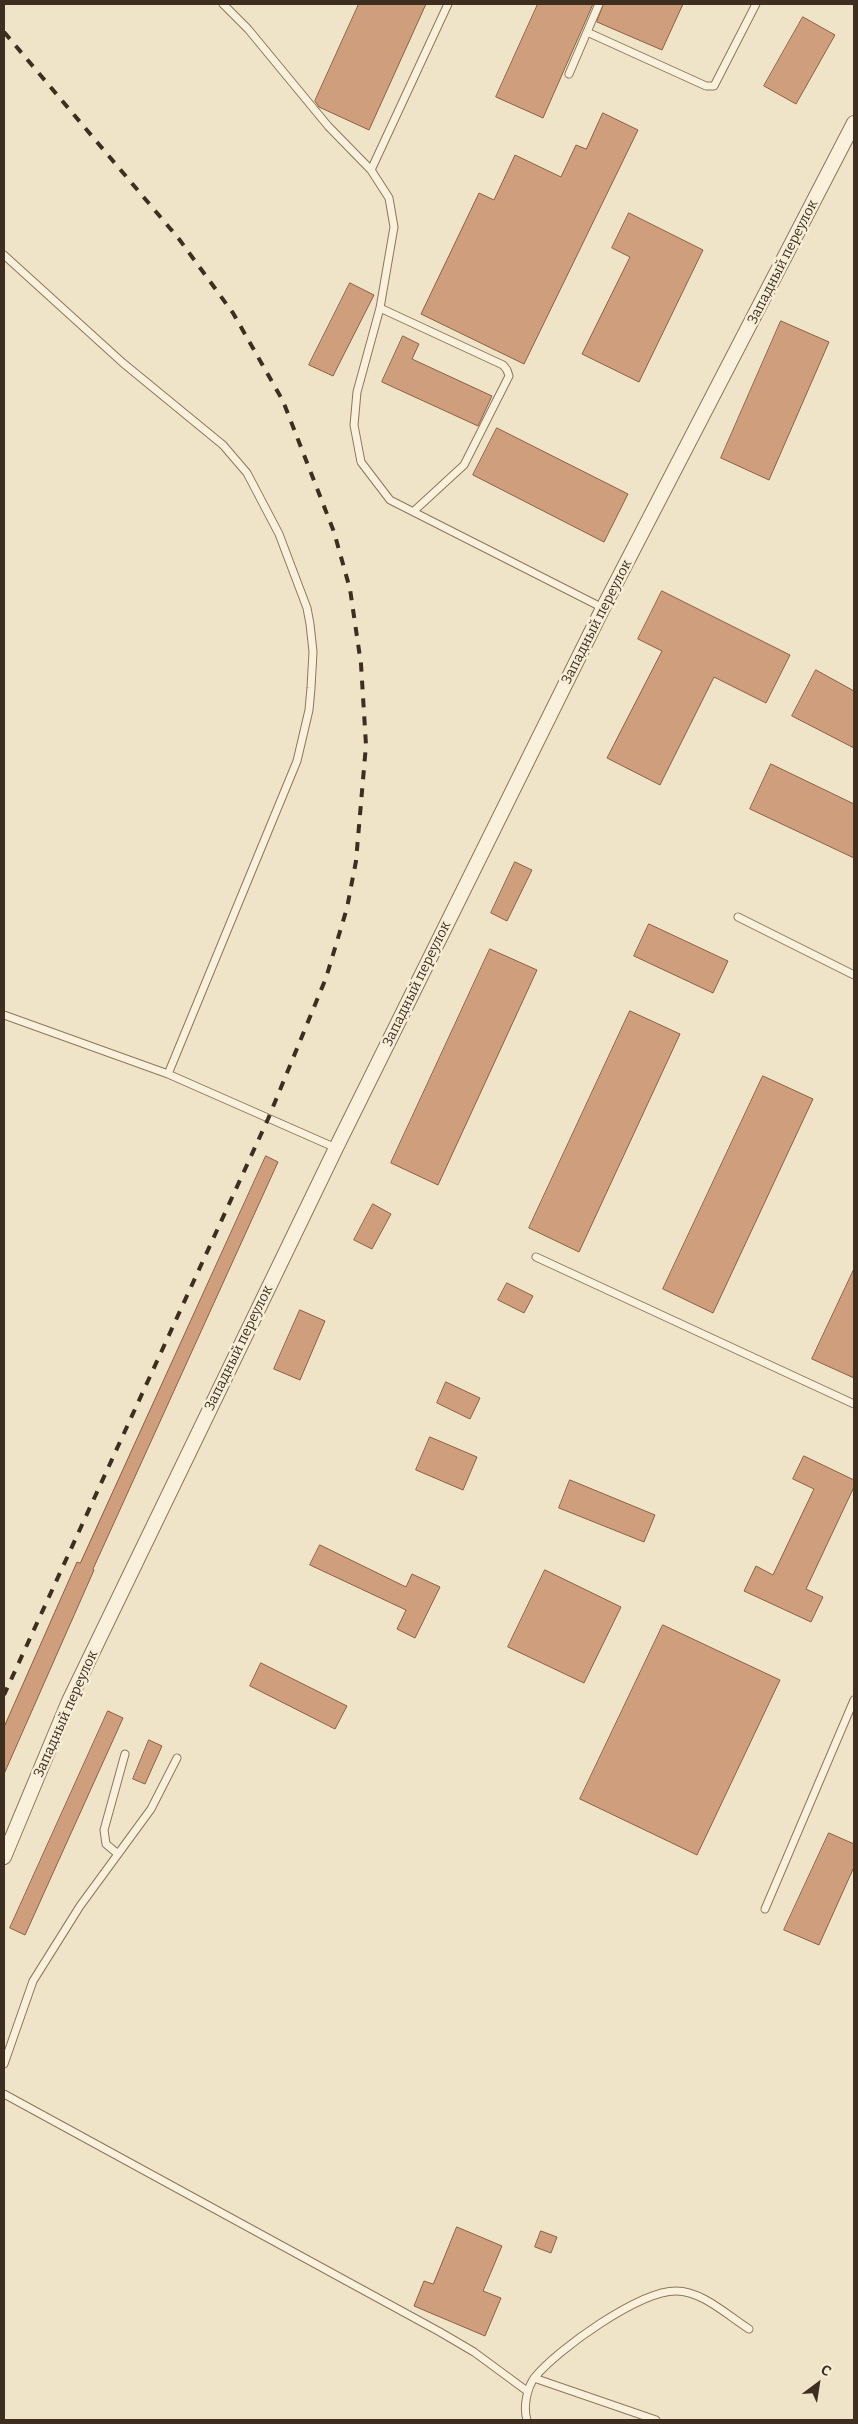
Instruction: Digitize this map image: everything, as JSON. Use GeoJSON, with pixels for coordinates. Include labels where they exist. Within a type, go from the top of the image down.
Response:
{"type":"FeatureCollection","features":[{"type":"Feature","properties":{"kind":"street","name":"Западный переулок"},"geometry":{"type":"LineString","coordinates":[[4,1857],[69,1701],[336,1148],[603,608],[854,123]]}},
{"type":"Feature","properties":{"kind":"lane"},"geometry":{"type":"LineString","coordinates":[[223,4],[248,30],[328,126],[371,170],[389,198],[394,227],[380,308],[357,392],[354,425],[361,462],[390,500],[603,608]]}},
{"type":"Feature","properties":{"kind":"lane"},"geometry":{"type":"LineString","coordinates":[[371,170],[448,4]]}},
{"type":"Feature","properties":{"kind":"lane"},"geometry":{"type":"LineString","coordinates":[[569,74],[599,4]]}},
{"type":"Feature","properties":{"kind":"lane"},"geometry":{"type":"LineString","coordinates":[[587,32],[706,86],[714,86],[756,4]]}},
{"type":"Feature","properties":{"kind":"lane"},"geometry":{"type":"LineString","coordinates":[[4,256],[124,363],[223,445],[247,473],[279,534],[307,608],[313,652],[311,688],[309,710],[296,761],[168,1074]]}},
{"type":"Feature","properties":{"kind":"lane"},"geometry":{"type":"LineString","coordinates":[[380,308],[503,365],[508,370],[509,376],[464,465],[414,511]]}},
{"type":"Feature","properties":{"kind":"lane"},"geometry":{"type":"LineString","coordinates":[[738,917],[854,976]]}},
{"type":"Feature","properties":{"kind":"lane"},"geometry":{"type":"LineString","coordinates":[[4,1016],[168,1074],[336,1148]]}},
{"type":"Feature","properties":{"kind":"lane"},"geometry":{"type":"LineString","coordinates":[[536,1257],[854,1404]]}},
{"type":"Feature","properties":{"kind":"lane"},"geometry":{"type":"LineString","coordinates":[[765,1909],[854,1700]]}},
{"type":"Feature","properties":{"kind":"lane"},"geometry":{"type":"LineString","coordinates":[[118,1854],[106,1844],[104,1830],[125,1754]]}},
{"type":"Feature","properties":{"kind":"lane"},"geometry":{"type":"LineString","coordinates":[[4,2064],[33,1981],[80,1906],[151,1809],[177,1758]]}},
{"type":"Feature","properties":{"kind":"lane"},"geometry":{"type":"LineString","coordinates":[[4,2094],[440,2332],[474,2352],[527,2391]]}},
{"type":"Feature","properties":{"kind":"lane"},"geometry":{"type":"LineString","coordinates":[[527,2420],[527,2391],[534,2378],[571,2342],[650,2296],[675,2291],[697,2294],[749,2329]]}},
{"type":"Feature","properties":{"kind":"lane"},"geometry":{"type":"LineString","coordinates":[[534,2378],[656,2420]]}},
{"type":"Feature","properties":{"kind":"building"},"geometry":{"type":"Polygon","coordinates":[[[359,4],[426,4],[369,130],[319,107],[315,101],[359,4]]]}},
{"type":"Feature","properties":{"kind":"building"},"geometry":{"type":"Polygon","coordinates":[[[538,4],[593,4],[543,118],[496,97],[538,4]]]}},
{"type":"Feature","properties":{"kind":"building"},"geometry":{"type":"Polygon","coordinates":[[[604,4],[683,4],[662,50],[597,22],[604,4]]]}},
{"type":"Feature","properties":{"kind":"building"},"geometry":{"type":"Polygon","coordinates":[[[803,17],[835,35],[796,104],[764,86],[803,17]]]}},
{"type":"Feature","properties":{"kind":"building"},"geometry":{"type":"Polygon","coordinates":[[[603,113],[638,130],[524,364],[421,314],[479,193],[494,200],[515,155],[561,177],[576,145],[586,149],[603,113]]]}},
{"type":"Feature","properties":{"kind":"building"},"geometry":{"type":"Polygon","coordinates":[[[629,213],[703,250],[639,382],[582,354],[630,257],[612,248],[629,213]]]}},
{"type":"Feature","properties":{"kind":"building"},"geometry":{"type":"Polygon","coordinates":[[[350,283],[374,295],[333,376],[309,365],[350,283]]]}},
{"type":"Feature","properties":{"kind":"building"},"geometry":{"type":"Polygon","coordinates":[[[781,321],[829,342],[769,480],[721,458],[781,321]]]}},
{"type":"Feature","properties":{"kind":"building"},"geometry":{"type":"Polygon","coordinates":[[[403,336],[419,344],[412,359],[492,396],[478,426],[382,382],[403,336]]]}},
{"type":"Feature","properties":{"kind":"building"},"geometry":{"type":"Polygon","coordinates":[[[497,428],[628,494],[604,542],[473,475],[497,428]]]}},
{"type":"Feature","properties":{"kind":"building"},"geometry":{"type":"Polygon","coordinates":[[[662,591],[790,655],[766,703],[714,677],[660,785],[607,758],[662,651],[638,639],[662,591]]]}},
{"type":"Feature","properties":{"kind":"building"},"geometry":{"type":"Polygon","coordinates":[[[816,670],[854,691],[854,748],[792,716],[816,670]]]}},
{"type":"Feature","properties":{"kind":"building"},"geometry":{"type":"Polygon","coordinates":[[[771,764],[854,804],[854,858],[750,809],[771,764]]]}},
{"type":"Feature","properties":{"kind":"building"},"geometry":{"type":"Polygon","coordinates":[[[515,862],[532,870],[507,921],[491,913],[515,862]]]}},
{"type":"Feature","properties":{"kind":"building"},"geometry":{"type":"Polygon","coordinates":[[[649,924],[728,961],[713,993],[634,956],[649,924]]]}},
{"type":"Feature","properties":{"kind":"building"},"geometry":{"type":"Polygon","coordinates":[[[490,949],[537,970],[438,1185],[391,1163],[490,949]]]}},
{"type":"Feature","properties":{"kind":"building"},"geometry":{"type":"Polygon","coordinates":[[[630,1011],[680,1034],[579,1252],[529,1228],[630,1011]]]}},
{"type":"Feature","properties":{"kind":"building"},"geometry":{"type":"Polygon","coordinates":[[[763,1076],[813,1099],[713,1313],[663,1289],[763,1076]]]}},
{"type":"Feature","properties":{"kind":"building"},"geometry":{"type":"Polygon","coordinates":[[[266,1156],[278,1162],[93,1569],[4,1774],[4,1727],[77,1562],[80,1563],[266,1156]]]}},
{"type":"Feature","properties":{"kind":"building"},"geometry":{"type":"Polygon","coordinates":[[[373,1204],[391,1214],[372,1249],[354,1240],[373,1204]]]}},
{"type":"Feature","properties":{"kind":"building"},"geometry":{"type":"Polygon","coordinates":[[[854,1269],[854,1378],[812,1359],[854,1269]]]}},
{"type":"Feature","properties":{"kind":"building"},"geometry":{"type":"Polygon","coordinates":[[[507,1283],[533,1296],[524,1313],[498,1300],[507,1283]]]}},
{"type":"Feature","properties":{"kind":"building"},"geometry":{"type":"Polygon","coordinates":[[[300,1310],[325,1321],[300,1380],[274,1369],[300,1310]]]}},
{"type":"Feature","properties":{"kind":"building"},"geometry":{"type":"Polygon","coordinates":[[[446,1382],[480,1398],[470,1419],[437,1403],[446,1382]]]}},
{"type":"Feature","properties":{"kind":"building"},"geometry":{"type":"Polygon","coordinates":[[[430,1437],[477,1457],[463,1490],[416,1470],[430,1437]]]}},
{"type":"Feature","properties":{"kind":"building"},"geometry":{"type":"Polygon","coordinates":[[[804,1456],[854,1480],[854,1487],[806,1589],[823,1597],[811,1622],[744,1591],[756,1566],[773,1575],[814,1489],[793,1479],[804,1456]]]}},
{"type":"Feature","properties":{"kind":"building"},"geometry":{"type":"Polygon","coordinates":[[[570,1480],[655,1515],[644,1542],[559,1508],[570,1480]]]}},
{"type":"Feature","properties":{"kind":"building"},"geometry":{"type":"Polygon","coordinates":[[[320,1545],[406,1587],[412,1574],[440,1587],[415,1638],[397,1629],[406,1610],[310,1565],[320,1545]]]}},
{"type":"Feature","properties":{"kind":"building"},"geometry":{"type":"Polygon","coordinates":[[[545,1570],[621,1607],[584,1683],[508,1647],[545,1570]]]}},
{"type":"Feature","properties":{"kind":"building"},"geometry":{"type":"Polygon","coordinates":[[[663,1625],[780,1680],[697,1855],[580,1799],[663,1625]]]}},
{"type":"Feature","properties":{"kind":"building"},"geometry":{"type":"Polygon","coordinates":[[[261,1663],[347,1706],[335,1729],[250,1686],[261,1663]]]}},
{"type":"Feature","properties":{"kind":"building"},"geometry":{"type":"Polygon","coordinates":[[[108,1711],[123,1718],[25,1935],[10,1928],[108,1711]]]}},
{"type":"Feature","properties":{"kind":"building"},"geometry":{"type":"Polygon","coordinates":[[[149,1740],[162,1746],[145,1784],[133,1779],[149,1740]]]}},
{"type":"Feature","properties":{"kind":"building"},"geometry":{"type":"Polygon","coordinates":[[[829,1833],[854,1844],[854,1867],[819,1945],[784,1930],[829,1833]]]}},
{"type":"Feature","properties":{"kind":"building"},"geometry":{"type":"Polygon","coordinates":[[[457,2227],[502,2246],[483,2291],[501,2298],[485,2336],[414,2306],[424,2281],[433,2284],[457,2227]]]}},
{"type":"Feature","properties":{"kind":"building"},"geometry":{"type":"Polygon","coordinates":[[[541,2231],[557,2237],[551,2253],[535,2247],[541,2231]]]}},
{"type":"Feature","properties":{"kind":"railway"},"geometry":{"type":"LineString","coordinates":[[4,32],[179,239],[233,313],[283,401],[334,532],[350,589],[361,664],[366,745],[356,861],[347,908],[326,978],[268,1119],[4,1695]]}}]}
